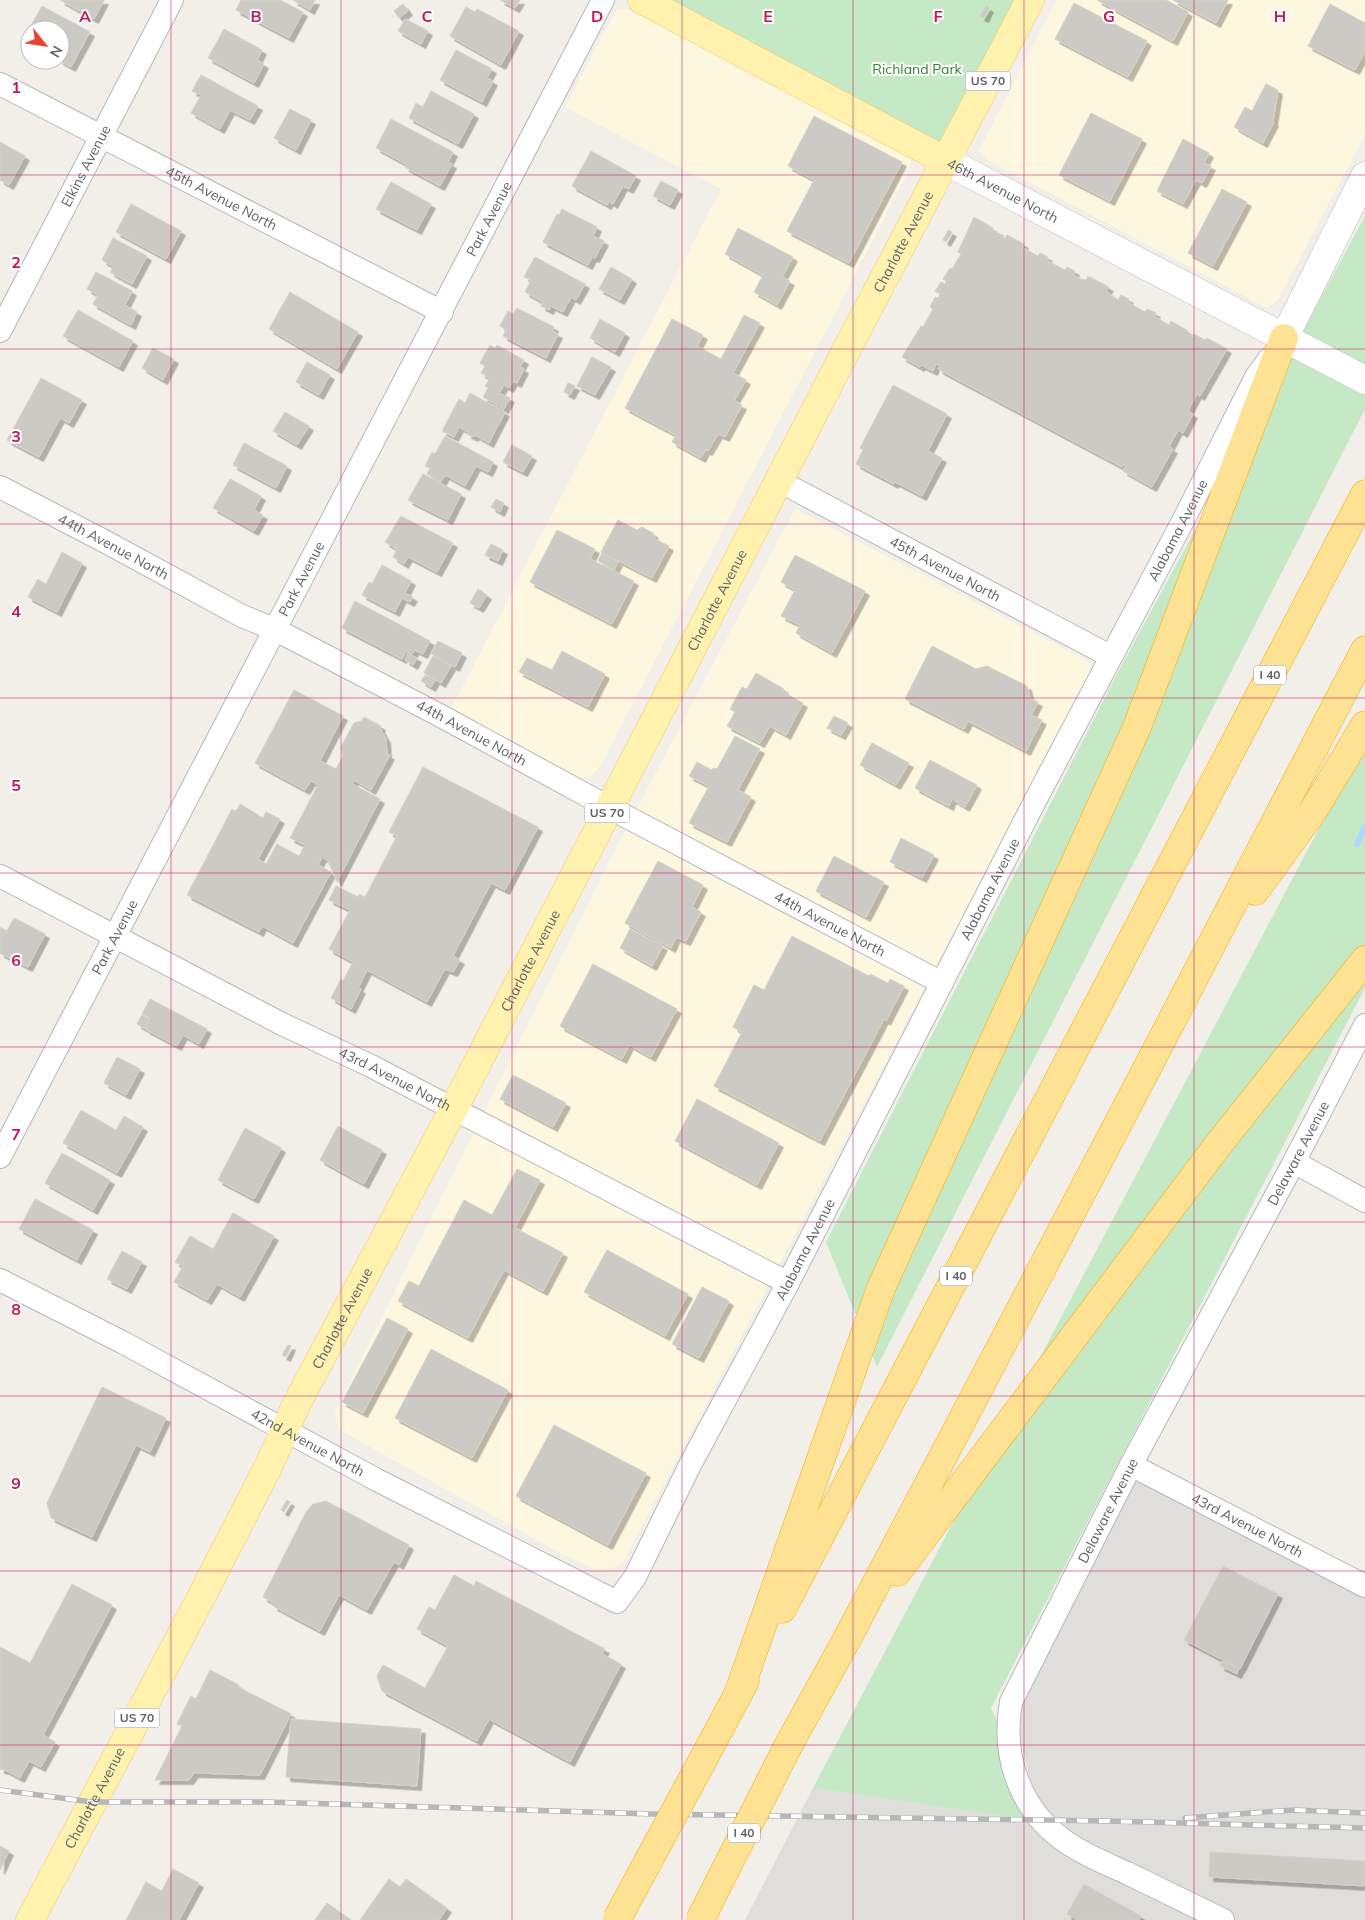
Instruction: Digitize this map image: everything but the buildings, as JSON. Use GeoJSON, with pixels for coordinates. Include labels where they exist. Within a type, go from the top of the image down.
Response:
{"type":"FeatureCollection","features":[{"type":"Feature","properties":{"kind":"highway"},"geometry":{"type":"LineString","coordinates":[[737,1696],[881,1288],[1137,727],[1284,338]]}},
{"type":"Feature","properties":{"kind":"highway","name":"I 40"},"geometry":{"type":"LineString","coordinates":[[617,1919],[737,1696],[1365,494]]}},
{"type":"Feature","properties":{"kind":"highway","name":"I 40"},"geometry":{"type":"LineString","coordinates":[[700,1920],[788,1746],[847,1639],[1365,650]]}},
{"type":"Feature","properties":{"kind":"highway"},"geometry":{"type":"LineString","coordinates":[[1198,969],[1313,811],[1365,725]]}},
{"type":"Feature","properties":{"kind":"highway"},"geometry":{"type":"LineString","coordinates":[[847,1639],[1218,1145],[1365,960]]}},
{"type":"Feature","properties":{"kind":"main road","name":"46th Avenue North"},"geometry":{"type":"LineString","coordinates":[[642,0],[1365,380]]}},
{"type":"Feature","properties":{"kind":"main road","name":"Charlotte Avenue"},"geometry":{"type":"LineString","coordinates":[[30,1920],[198,1603],[356,1290],[453,1110],[1030,0]]}},
{"type":"Feature","properties":{"kind":"main road","name":"Alabama Avenue"},"geometry":{"type":"LineString","coordinates":[[1284,338],[1365,176]]}},
{"type":"Feature","properties":{"kind":"street","name":"Elkins Avenue"},"geometry":{"type":"LineString","coordinates":[[0,331],[172,0]]}},
{"type":"Feature","properties":{"kind":"street","name":"Park Avenue"},"geometry":{"type":"LineString","coordinates":[[0,1156],[442,312],[603,0]]}},
{"type":"Feature","properties":{"kind":"street","name":"45th Avenue North"},"geometry":{"type":"LineString","coordinates":[[0,84],[442,312]]}},
{"type":"Feature","properties":{"kind":"street","name":"Alabama Avenue"},"geometry":{"type":"LineString","coordinates":[[617,1602],[635,1577],[691,1463],[788,1283],[1110,656],[1184,519],[1256,377],[1284,338]]}},
{"type":"Feature","properties":{"kind":"street","name":"45th Avenue North"},"geometry":{"type":"LineString","coordinates":[[779,480],[1110,656]]}},
{"type":"Feature","properties":{"kind":"street","name":"44th Avenue North"},"geometry":{"type":"LineString","coordinates":[[0,487],[106,542],[228,609],[276,630],[442,716],[610,808],[942,983]]}},
{"type":"Feature","properties":{"kind":"street","name":"43rd Avenue North"},"geometry":{"type":"LineString","coordinates":[[0,876],[282,1024],[371,1066],[788,1283]]}},
{"type":"Feature","properties":{"kind":"street","name":"Delaware Avenue"},"geometry":{"type":"LineString","coordinates":[[1223,1920],[1067,1844],[1040,1821],[1025,1799],[1015,1776],[1010,1755],[1008,1730],[1011,1702],[1131,1465],[1294,1162],[1365,1025]]}},
{"type":"Feature","properties":{"kind":"street"},"geometry":{"type":"LineString","coordinates":[[1294,1162],[1365,1201]]}},
{"type":"Feature","properties":{"kind":"street","name":"42nd Avenue North"},"geometry":{"type":"LineString","coordinates":[[0,1280],[122,1342],[285,1432],[617,1602]]}},
{"type":"Feature","properties":{"kind":"street","name":"43rd Avenue North"},"geometry":{"type":"LineString","coordinates":[[1131,1465],[1365,1586]]}},
{"type":"Feature","properties":{"kind":"shaded area"},"geometry":{"type":"Polygon","coordinates":[[[1057,0],[1365,0],[1365,134],[1278,300],[1267,308],[986,159],[979,150],[1057,0]]]}},
{"type":"Feature","properties":{"kind":"shaded area"},"geometry":{"type":"Polygon","coordinates":[[[617,9],[628,9],[912,158],[908,172],[601,765],[591,776],[577,779],[450,711],[721,189],[565,107],[617,9]]]}},
{"type":"Feature","properties":{"kind":"shaded area"},"geometry":{"type":"Polygon","coordinates":[[[795,509],[1088,661],[1092,674],[623,1562],[613,1568],[598,1570],[564,1555],[338,1429],[335,1412],[613,854],[795,509]]]}},
{"type":"Feature","properties":{"kind":"shaded area"},"geometry":{"type":"Polygon","coordinates":[[[1131,1465],[1365,1586],[1365,1920],[745,1920],[813,1788],[1040,1820],[1011,1702],[1131,1465]]]}},
{"type":"Feature","properties":{"kind":"green space","name":"Richland Park"},"geometry":{"type":"Polygon","coordinates":[[[642,0],[1030,0],[946,161],[642,0]]]}},
{"type":"Feature","properties":{"kind":"green space"},"geometry":{"type":"Polygon","coordinates":[[[1365,216],[1365,409],[877,1367],[826,1242],[1117,674],[1365,216]]]}},
{"type":"Feature","properties":{"kind":"green space"},"geometry":{"type":"Polygon","coordinates":[[[1365,750],[1365,988],[991,1708],[1040,1821],[813,1788],[1335,798],[1365,750]]]}},
{"type":"Feature","properties":{"kind":"waterway"},"geometry":{"type":"LineString","coordinates":[[1357,844],[1365,827]]}},
{"type":"Feature","properties":{"kind":"railway"},"geometry":{"type":"LineString","coordinates":[[0,1790],[92,1802],[267,1802],[652,1814],[1106,1821],[1365,1828]]}},
{"type":"Feature","properties":{"kind":"railway"},"geometry":{"type":"LineString","coordinates":[[1185,1818],[1294,1810],[1365,1813]]}}]}
